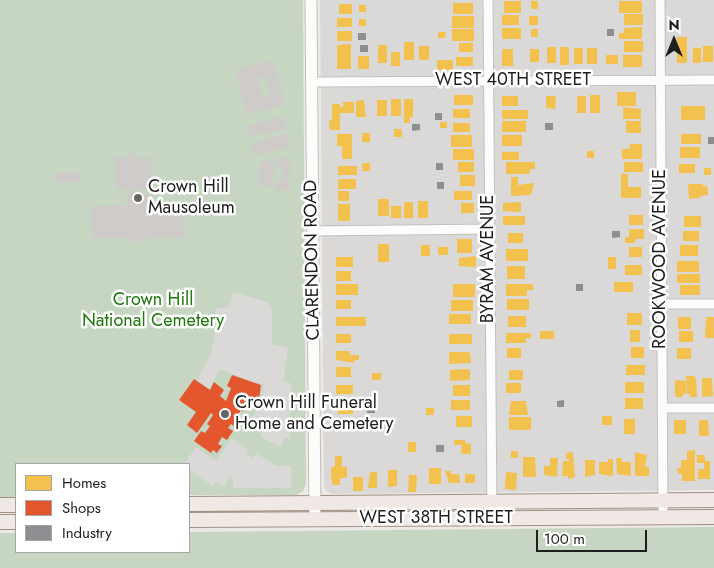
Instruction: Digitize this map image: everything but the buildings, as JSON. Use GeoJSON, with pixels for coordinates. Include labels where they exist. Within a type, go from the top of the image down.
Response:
{"type":"FeatureCollection","features":[{"type":"Feature","properties":{"kind":"main road","name":"WEST 38TH STREET"},"geometry":{"type":"LineString","coordinates":[[190,504],[714,500]]}},
{"type":"Feature","properties":{"kind":"main road"},"geometry":{"type":"LineString","coordinates":[[0,506],[15,505]]}},
{"type":"Feature","properties":{"kind":"main road","name":"WEST 38TH STREET"},"geometry":{"type":"LineString","coordinates":[[190,520],[714,517]]}},
{"type":"Feature","properties":{"kind":"main road"},"geometry":{"type":"LineString","coordinates":[[0,522],[15,522]]}},
{"type":"Feature","properties":{"kind":"street","name":"CLARENDON ROAD"},"geometry":{"type":"LineString","coordinates":[[311,0],[315,520]]}},
{"type":"Feature","properties":{"kind":"street","name":"BYRAM AVENUE"},"geometry":{"type":"LineString","coordinates":[[488,0],[492,518]]}},
{"type":"Feature","properties":{"kind":"street","name":"ROOKWOOD AVENUE"},"geometry":{"type":"LineString","coordinates":[[660,0],[663,517]]}},
{"type":"Feature","properties":{"kind":"street","name":"WEST 40TH STREET"},"geometry":{"type":"LineString","coordinates":[[311,82],[714,80]]}},
{"type":"Feature","properties":{"kind":"street"},"geometry":{"type":"LineString","coordinates":[[312,231],[489,229]]}},
{"type":"Feature","properties":{"kind":"street"},"geometry":{"type":"LineString","coordinates":[[661,304],[714,304]]}},
{"type":"Feature","properties":{"kind":"street"},"geometry":{"type":"LineString","coordinates":[[662,408],[714,408]]}},
{"type":"Feature","properties":{"kind":"shaded area"},"geometry":{"type":"Polygon","coordinates":[[[320,0],[714,0],[714,490],[331,494],[324,488],[320,0]]]}},
{"type":"Feature","properties":{"kind":"shaded area"},"geometry":{"type":"Polygon","coordinates":[[[233,292],[267,302],[272,310],[272,344],[288,348],[283,382],[291,383],[290,439],[284,438],[281,447],[261,437],[262,428],[250,423],[262,397],[264,384],[252,382],[220,369],[209,389],[197,380],[210,356],[215,335],[215,309],[229,307],[233,292]]]}},
{"type":"Feature","properties":{"kind":"shaded area"},"geometry":{"type":"Polygon","coordinates":[[[232,438],[248,450],[246,454],[252,458],[256,453],[276,466],[291,466],[291,488],[233,488],[233,478],[230,477],[224,487],[216,482],[213,487],[190,470],[190,463],[185,463],[196,447],[216,461],[232,438]]]}},
{"type":"Feature","properties":{"kind":"green space","name":"Crown Hill National Cemetery"},"geometry":{"type":"Polygon","coordinates":[[[0,0],[303,0],[306,484],[303,491],[297,495],[190,495],[190,463],[15,463],[15,497],[0,497],[0,0]]]}},
{"type":"Feature","properties":{"kind":"green space"},"geometry":{"type":"Polygon","coordinates":[[[714,527],[714,568],[0,568],[0,533],[15,533],[15,553],[190,553],[190,532],[714,527]]]}},
{"type":"Feature","properties":{"kind":"place","name":"Crown Hill Mausoleum"},"geometry":{"type":"Point","coordinates":[138,198]}},
{"type":"Feature","properties":{"kind":"place","name":"Crown Hill Funeral Home and Cemetery"},"geometry":{"type":"Point","coordinates":[225,414]}}]}
